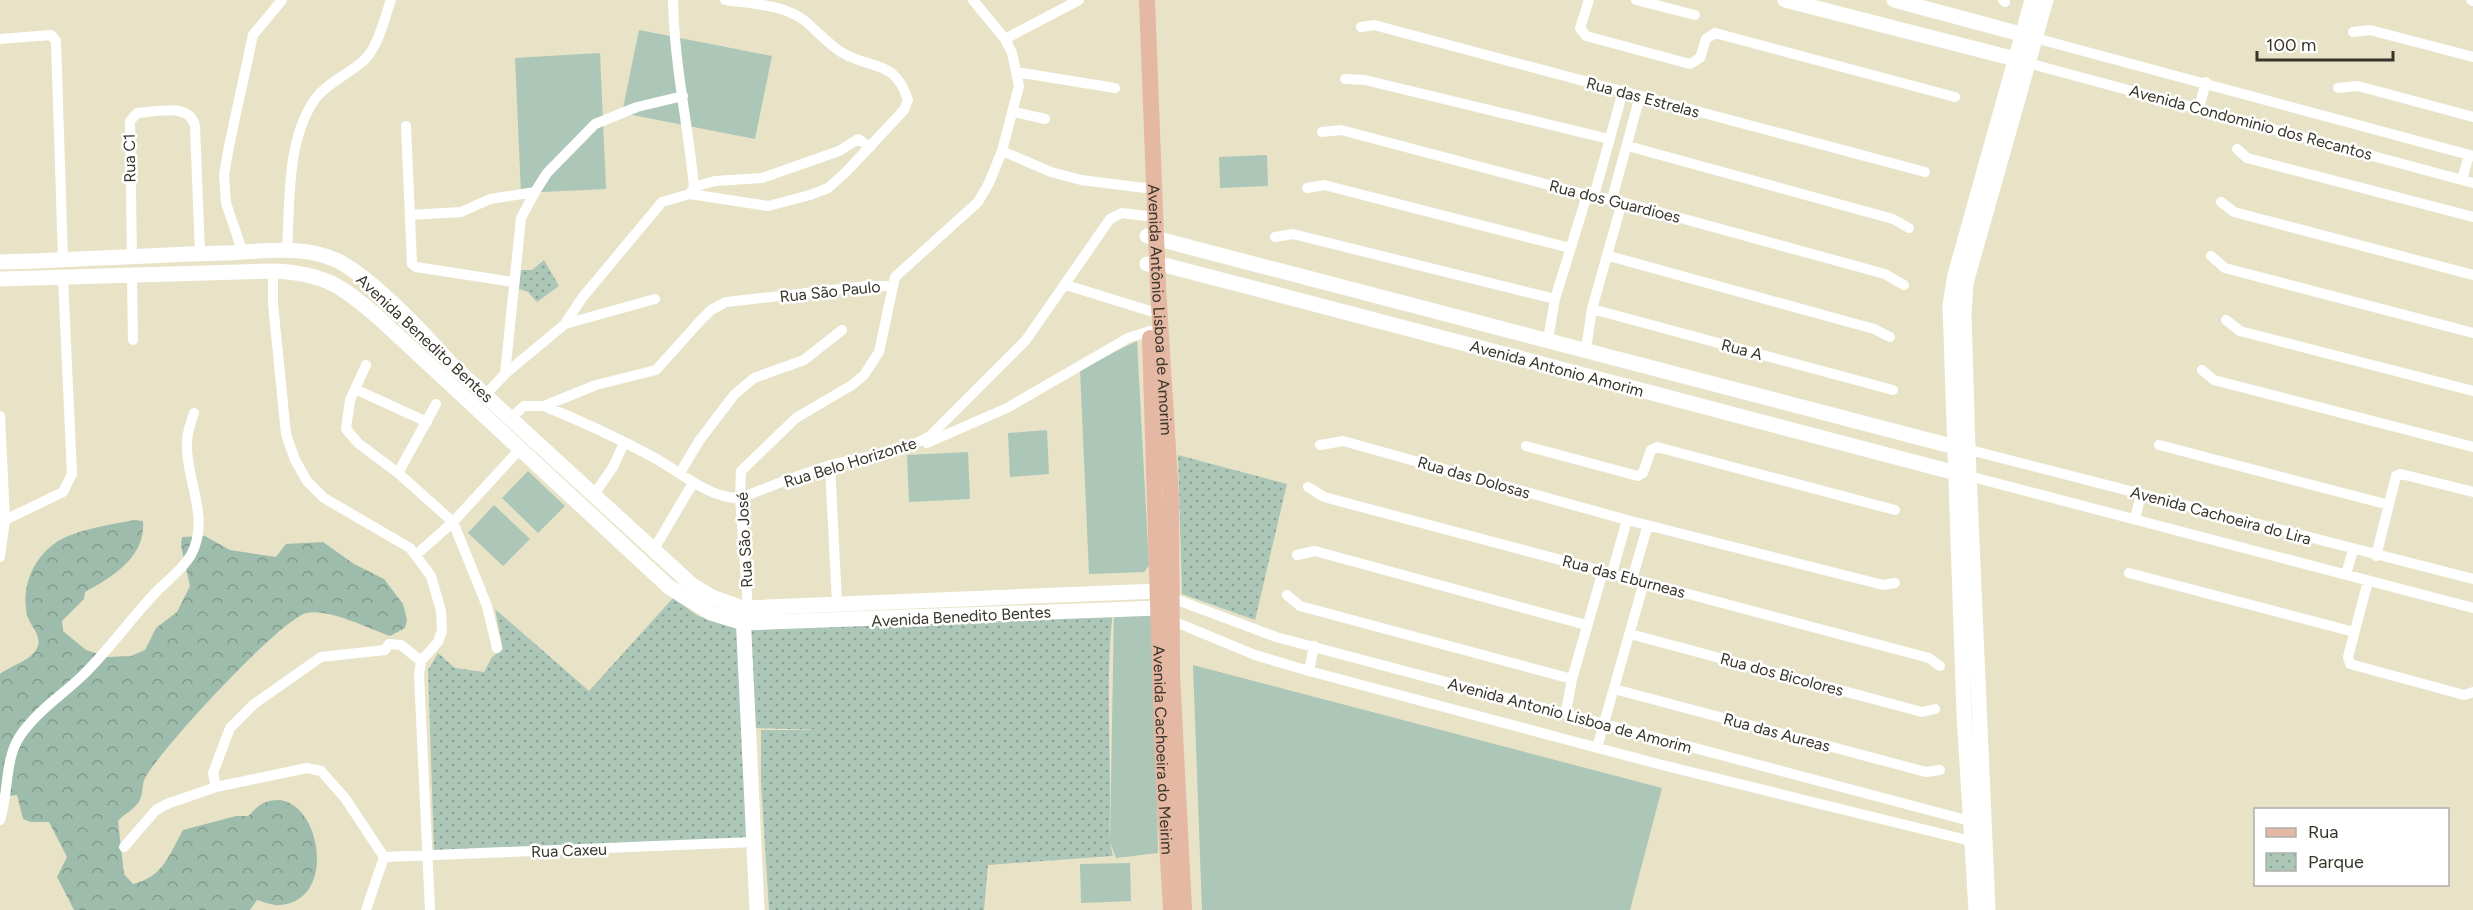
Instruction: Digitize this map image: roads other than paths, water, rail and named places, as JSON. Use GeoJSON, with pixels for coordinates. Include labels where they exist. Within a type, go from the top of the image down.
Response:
{"type":"FeatureCollection","features":[{"type":"Feature","properties":{"kind":"main road","name":"Avenida Antônio Lisboa de Amorim"},"geometry":{"type":"LineString","coordinates":[[1138,0],[1146,216],[1152,237]]}},
{"type":"Feature","properties":{"kind":"main road","name":"Avenida Antônio Lisboa de Amorim"},"geometry":{"type":"LineString","coordinates":[[1147,0],[1153,265],[1170,476],[1163,599]]}},
{"type":"Feature","properties":{"kind":"main road","name":"Avenida Antônio Lisboa de Amorim"},"geometry":{"type":"LineString","coordinates":[[1153,265],[1150,331],[1163,599],[1173,621]]}},
{"type":"Feature","properties":{"kind":"main road","name":"Avenida Cachoeira do Meirim"},"geometry":{"type":"LineString","coordinates":[[1163,599],[1163,771],[1172,910]]}},
{"type":"Feature","properties":{"kind":"main road","name":"Avenida Cachoeira do Meirim"},"geometry":{"type":"LineString","coordinates":[[1173,621],[1172,674],[1184,910]]}},
{"type":"Feature","properties":{"kind":"street"},"geometry":{"type":"LineString","coordinates":[[243,253],[226,203],[224,175],[253,35],[282,0]]}},
{"type":"Feature","properties":{"kind":"street"},"geometry":{"type":"LineString","coordinates":[[287,252],[294,156],[300,132],[315,100],[325,89],[365,60],[391,0]]}},
{"type":"Feature","properties":{"kind":"street"},"geometry":{"type":"LineString","coordinates":[[674,0],[674,40],[683,96],[692,191]]}},
{"type":"Feature","properties":{"kind":"street"},"geometry":{"type":"LineString","coordinates":[[692,191],[768,206],[788,203],[828,188],[897,119],[908,100],[898,77],[889,69],[840,51],[803,20],[789,12],[777,7],[725,0]]}},
{"type":"Feature","properties":{"kind":"street","name":"Rua São Paulo"},"geometry":{"type":"LineString","coordinates":[[544,406],[596,385],[656,370],[711,310],[726,303],[867,286],[893,286],[895,277],[902,268],[978,202],[1002,151],[1014,112],[1019,86],[1005,39],[973,0]]}},
{"type":"Feature","properties":{"kind":"street"},"geometry":{"type":"LineString","coordinates":[[1005,39],[1079,0]]}},
{"type":"Feature","properties":{"kind":"street"},"geometry":{"type":"LineString","coordinates":[[1588,0],[1580,28],[1583,34],[1690,64],[1700,58],[1706,39],[1715,33],[1954,97]]}},
{"type":"Feature","properties":{"kind":"street"},"geometry":{"type":"LineString","coordinates":[[1636,0],[1695,15]]}},
{"type":"Feature","properties":{"kind":"street"},"geometry":{"type":"LineString","coordinates":[[1785,0],[2021,61]]}},
{"type":"Feature","properties":{"kind":"street"},"geometry":{"type":"LineString","coordinates":[[1894,0],[2029,37]]}},
{"type":"Feature","properties":{"kind":"street"},"geometry":{"type":"LineString","coordinates":[[2029,37],[2032,0]]}},
{"type":"Feature","properties":{"kind":"street"},"geometry":{"type":"LineString","coordinates":[[1976,910],[1970,821],[1962,448],[1950,305],[1955,275],[2021,61],[2046,0]]}},
{"type":"Feature","properties":{"kind":"street","name":"Rua das Estrelas"},"geometry":{"type":"LineString","coordinates":[[1361,27],[1374,25],[1925,172]]}},
{"type":"Feature","properties":{"kind":"street"},"geometry":{"type":"LineString","coordinates":[[2353,32],[2370,30],[2473,57]]}},
{"type":"Feature","properties":{"kind":"street"},"geometry":{"type":"LineString","coordinates":[[0,39],[48,35],[53,36],[57,46],[63,260]]}},
{"type":"Feature","properties":{"kind":"street","name":"Avenida Condominio dos Recantos"},"geometry":{"type":"LineString","coordinates":[[2029,37],[2206,82],[2471,155]]}},
{"type":"Feature","properties":{"kind":"street","name":"Avenida Condominio dos Recantos"},"geometry":{"type":"LineString","coordinates":[[2021,61],[2473,183]]}},
{"type":"Feature","properties":{"kind":"street"},"geometry":{"type":"LineString","coordinates":[[1016,72],[1114,88]]}},
{"type":"Feature","properties":{"kind":"street"},"geometry":{"type":"LineString","coordinates":[[1345,80],[1365,80],[1609,139]]}},
{"type":"Feature","properties":{"kind":"street"},"geometry":{"type":"LineString","coordinates":[[2199,108],[2206,82]]}},
{"type":"Feature","properties":{"kind":"street"},"geometry":{"type":"LineString","coordinates":[[2338,88],[2358,86],[2473,117]]}},
{"type":"Feature","properties":{"kind":"street","name":"Avenida Antonio Amorim"},"geometry":{"type":"LineString","coordinates":[[1548,339],[1555,299],[1570,248],[1609,139],[1623,91]]}},
{"type":"Feature","properties":{"kind":"street"},"geometry":{"type":"LineString","coordinates":[[505,374],[521,218],[547,173],[595,124],[637,107],[683,96]]}},
{"type":"Feature","properties":{"kind":"street","name":"Avenida Antonio Amorim"},"geometry":{"type":"LineString","coordinates":[[1586,349],[1592,309],[1609,256],[1617,200],[1640,96]]}},
{"type":"Feature","properties":{"kind":"street","name":"Rua C1"},"geometry":{"type":"LineString","coordinates":[[132,257],[130,121],[137,113],[182,111],[192,117],[195,126],[200,254]]}},
{"type":"Feature","properties":{"kind":"street"},"geometry":{"type":"LineString","coordinates":[[1014,112],[1045,118]]}},
{"type":"Feature","properties":{"kind":"street"},"geometry":{"type":"LineString","coordinates":[[406,126],[413,266],[513,282]]}},
{"type":"Feature","properties":{"kind":"street","name":"Rua dos Guardioes"},"geometry":{"type":"LineString","coordinates":[[1322,132],[1341,130],[1617,200],[1885,274],[1904,285]]}},
{"type":"Feature","properties":{"kind":"street"},"geometry":{"type":"LineString","coordinates":[[484,395],[505,374],[565,324],[582,298],[632,241],[655,208],[669,199],[715,181],[762,178],[839,151],[858,139],[870,147]]}},
{"type":"Feature","properties":{"kind":"street"},"geometry":{"type":"LineString","coordinates":[[1628,146],[1893,219],[1909,228]]}},
{"type":"Feature","properties":{"kind":"street"},"geometry":{"type":"LineString","coordinates":[[2236,149],[2247,158],[2473,217]]}},
{"type":"Feature","properties":{"kind":"street"},"geometry":{"type":"LineString","coordinates":[[1002,151],[1051,172],[1081,180],[1145,188]]}},
{"type":"Feature","properties":{"kind":"street"},"geometry":{"type":"LineString","coordinates":[[2462,180],[2471,155]]}},
{"type":"Feature","properties":{"kind":"street"},"geometry":{"type":"LineString","coordinates":[[1307,188],[1324,185],[1570,248]]}},
{"type":"Feature","properties":{"kind":"street"},"geometry":{"type":"LineString","coordinates":[[410,215],[461,212],[490,199],[535,192]]}},
{"type":"Feature","properties":{"kind":"street"},"geometry":{"type":"LineString","coordinates":[[2222,202],[2234,212],[2473,275]]}},
{"type":"Feature","properties":{"kind":"street","name":"Rua Belo Horizonte"},"geometry":{"type":"LineString","coordinates":[[740,498],[830,465],[883,455],[915,445],[930,436],[1026,339],[1114,215],[1122,213],[1146,216]]}},
{"type":"Feature","properties":{"kind":"street"},"geometry":{"type":"LineString","coordinates":[[1275,237],[1293,234],[1555,299]]}},
{"type":"Feature","properties":{"kind":"street","name":"Avenida Antonio Amorim"},"geometry":{"type":"LineString","coordinates":[[1152,237],[1962,448]]}},
{"type":"Feature","properties":{"kind":"street","name":"Avenida Benedito Bentes"},"geometry":{"type":"LineString","coordinates":[[0,262],[287,252],[310,252],[336,260],[358,274],[429,339],[446,370],[521,448],[674,591],[711,613],[1163,599]]}},
{"type":"Feature","properties":{"kind":"street"},"geometry":{"type":"LineString","coordinates":[[172,255],[173,276]]}},
{"type":"Feature","properties":{"kind":"street"},"geometry":{"type":"LineString","coordinates":[[1609,256],[1874,329],[1890,337]]}},
{"type":"Feature","properties":{"kind":"street"},"geometry":{"type":"LineString","coordinates":[[2211,256],[2225,268],[2473,333]]}},
{"type":"Feature","properties":{"kind":"street"},"geometry":{"type":"LineString","coordinates":[[1253,288],[1261,264]]}},
{"type":"Feature","properties":{"kind":"street","name":"Avenida Antonio Amorim"},"geometry":{"type":"LineString","coordinates":[[1153,265],[1168,266],[1464,344],[1541,370],[1674,399],[1963,475]]}},
{"type":"Feature","properties":{"kind":"street"},"geometry":{"type":"LineString","coordinates":[[273,271],[273,304],[286,434],[295,460],[307,481],[324,498],[417,554],[431,576],[437,596],[442,631],[438,642],[421,661],[419,675],[430,910]]}},
{"type":"Feature","properties":{"kind":"street","name":"Avenida Benedito Bentes"},"geometry":{"type":"LineString","coordinates":[[0,279],[173,276],[273,271],[317,276],[348,290],[446,370],[484,395],[595,493],[693,585],[745,613],[837,603],[1163,599]]}},
{"type":"Feature","properties":{"kind":"street"},"geometry":{"type":"LineString","coordinates":[[132,277],[133,340]]}},
{"type":"Feature","properties":{"kind":"street"},"geometry":{"type":"LineString","coordinates":[[5,520],[63,492],[72,474],[63,278]]}},
{"type":"Feature","properties":{"kind":"street"},"geometry":{"type":"LineString","coordinates":[[1066,285],[1150,311]]}},
{"type":"Feature","properties":{"kind":"street","name":"Rua São José"},"geometry":{"type":"LineString","coordinates":[[745,613],[741,471],[796,418],[852,385],[864,375],[879,352],[893,286]]}},
{"type":"Feature","properties":{"kind":"street"},"geometry":{"type":"LineString","coordinates":[[565,324],[655,299]]}},
{"type":"Feature","properties":{"kind":"street","name":"Rua A"},"geometry":{"type":"LineString","coordinates":[[1592,309],[1893,390]]}},
{"type":"Feature","properties":{"kind":"street"},"geometry":{"type":"LineString","coordinates":[[1464,344],[1470,319]]}},
{"type":"Feature","properties":{"kind":"street"},"geometry":{"type":"LineString","coordinates":[[2226,320],[2240,331],[2473,391]]}},
{"type":"Feature","properties":{"kind":"street"},"geometry":{"type":"LineString","coordinates":[[680,473],[699,441],[734,395],[754,378],[804,360],[842,330]]}},
{"type":"Feature","properties":{"kind":"street"},"geometry":{"type":"LineString","coordinates":[[915,445],[940,438],[1000,412],[1110,347],[1150,331]]}},
{"type":"Feature","properties":{"kind":"street"},"geometry":{"type":"LineString","coordinates":[[366,365],[345,418],[346,429],[358,442],[398,473],[453,522],[466,548],[487,606],[497,648]]}},
{"type":"Feature","properties":{"kind":"street"},"geometry":{"type":"LineString","coordinates":[[2202,370],[2214,380],[2473,447]]}},
{"type":"Feature","properties":{"kind":"street"},"geometry":{"type":"LineString","coordinates":[[1674,399],[1680,376]]}},
{"type":"Feature","properties":{"kind":"street"},"geometry":{"type":"LineString","coordinates":[[355,389],[427,422]]}},
{"type":"Feature","properties":{"kind":"street"},"geometry":{"type":"LineString","coordinates":[[398,473],[436,404]]}},
{"type":"Feature","properties":{"kind":"street"},"geometry":{"type":"LineString","coordinates":[[511,418],[524,406],[544,406],[624,443],[680,473],[693,483],[731,498],[740,498]]}},
{"type":"Feature","properties":{"kind":"street"},"geometry":{"type":"LineString","coordinates":[[0,820],[5,784],[19,737],[45,707],[82,676],[158,591],[178,573],[191,555],[200,533],[197,501],[187,449],[189,429],[194,413]]}},
{"type":"Feature","properties":{"kind":"street"},"geometry":{"type":"LineString","coordinates":[[0,416],[5,520],[1,555]]}},
{"type":"Feature","properties":{"kind":"street","name":"Rua das Dolosas"},"geometry":{"type":"LineString","coordinates":[[1320,445],[1343,441],[1627,520],[1884,585],[1895,583]]}},
{"type":"Feature","properties":{"kind":"street"},"geometry":{"type":"LineString","coordinates":[[595,493],[613,467],[624,443]]}},
{"type":"Feature","properties":{"kind":"street"},"geometry":{"type":"LineString","coordinates":[[2159,445],[2389,505]]}},
{"type":"Feature","properties":{"kind":"street"},"geometry":{"type":"LineString","coordinates":[[1527,446],[1638,476],[1643,473],[1654,447],[1895,510]]}},
{"type":"Feature","properties":{"kind":"street"},"geometry":{"type":"LineString","coordinates":[[417,554],[453,522],[521,448]]}},
{"type":"Feature","properties":{"kind":"street","name":"Avenida Cachoeira do Lira"},"geometry":{"type":"LineString","coordinates":[[1962,448],[2376,556],[2473,579]]}},
{"type":"Feature","properties":{"kind":"street"},"geometry":{"type":"LineString","coordinates":[[830,465],[837,603]]}},
{"type":"Feature","properties":{"kind":"street"},"geometry":{"type":"LineString","coordinates":[[2376,556],[2396,476],[2401,474],[2473,492]]}},
{"type":"Feature","properties":{"kind":"street"},"geometry":{"type":"LineString","coordinates":[[1963,475],[1988,910]]}},
{"type":"Feature","properties":{"kind":"street","name":"Avenida Cachoeira do Lira"},"geometry":{"type":"LineString","coordinates":[[1963,475],[2473,608]]}},
{"type":"Feature","properties":{"kind":"street"},"geometry":{"type":"LineString","coordinates":[[654,549],[693,483]]}},
{"type":"Feature","properties":{"kind":"street","name":"Rua das Eburneas"},"geometry":{"type":"LineString","coordinates":[[1308,487],[1324,497],[1929,658],[1940,666]]}},
{"type":"Feature","properties":{"kind":"street"},"geometry":{"type":"LineString","coordinates":[[2135,519],[2141,494]]}},
{"type":"Feature","properties":{"kind":"street"},"geometry":{"type":"LineString","coordinates":[[1566,712],[1586,625],[1627,520]]}},
{"type":"Feature","properties":{"kind":"street"},"geometry":{"type":"LineString","coordinates":[[1632,579],[1648,525]]}},
{"type":"Feature","properties":{"kind":"street"},"geometry":{"type":"LineString","coordinates":[[2346,574],[2353,550]]}},
{"type":"Feature","properties":{"kind":"street"},"geometry":{"type":"LineString","coordinates":[[1297,555],[1315,551],[1586,625]]}},
{"type":"Feature","properties":{"kind":"street"},"geometry":{"type":"LineString","coordinates":[[2129,573],[2354,632]]}},
{"type":"Feature","properties":{"kind":"street"},"geometry":{"type":"LineString","coordinates":[[2368,581],[2347,661],[2353,666],[2464,695],[2473,692]]}},
{"type":"Feature","properties":{"kind":"street"},"geometry":{"type":"LineString","coordinates":[[1597,748],[1644,582]]}},
{"type":"Feature","properties":{"kind":"street"},"geometry":{"type":"LineString","coordinates":[[1287,595],[1300,606],[1572,679]]}},
{"type":"Feature","properties":{"kind":"street","name":"Avenida Antonio Lisboa de Amorim"},"geometry":{"type":"LineString","coordinates":[[1163,599],[1239,625],[1314,646],[1970,821]]}},
{"type":"Feature","properties":{"kind":"street"},"geometry":{"type":"LineString","coordinates":[[745,613],[757,910]]}},
{"type":"Feature","properties":{"kind":"street","name":"Avenida Antonio Lisboa de Amorim"},"geometry":{"type":"LineString","coordinates":[[1173,621],[1255,655],[1309,671],[1597,748],[1971,841]]}},
{"type":"Feature","properties":{"kind":"street","name":"Rua dos Bicolores"},"geometry":{"type":"LineString","coordinates":[[1630,634],[1922,712],[1935,709]]}},
{"type":"Feature","properties":{"kind":"street"},"geometry":{"type":"LineString","coordinates":[[216,787],[213,773],[230,728],[254,704],[321,657],[385,650],[389,644],[401,645],[421,661]]}},
{"type":"Feature","properties":{"kind":"street"},"geometry":{"type":"LineString","coordinates":[[1309,671],[1314,646]]}},
{"type":"Feature","properties":{"kind":"street","name":"Rua das Aureas"},"geometry":{"type":"LineString","coordinates":[[1614,689],[1926,772],[1940,770]]}},
{"type":"Feature","properties":{"kind":"street"},"geometry":{"type":"LineString","coordinates":[[124,847],[156,810],[167,804],[216,787],[287,771],[316,768],[345,798],[384,857],[366,910]]}},
{"type":"Feature","properties":{"kind":"street","name":"Rua Caxeu"},"geometry":{"type":"LineString","coordinates":[[384,857],[753,842]]}}]}
